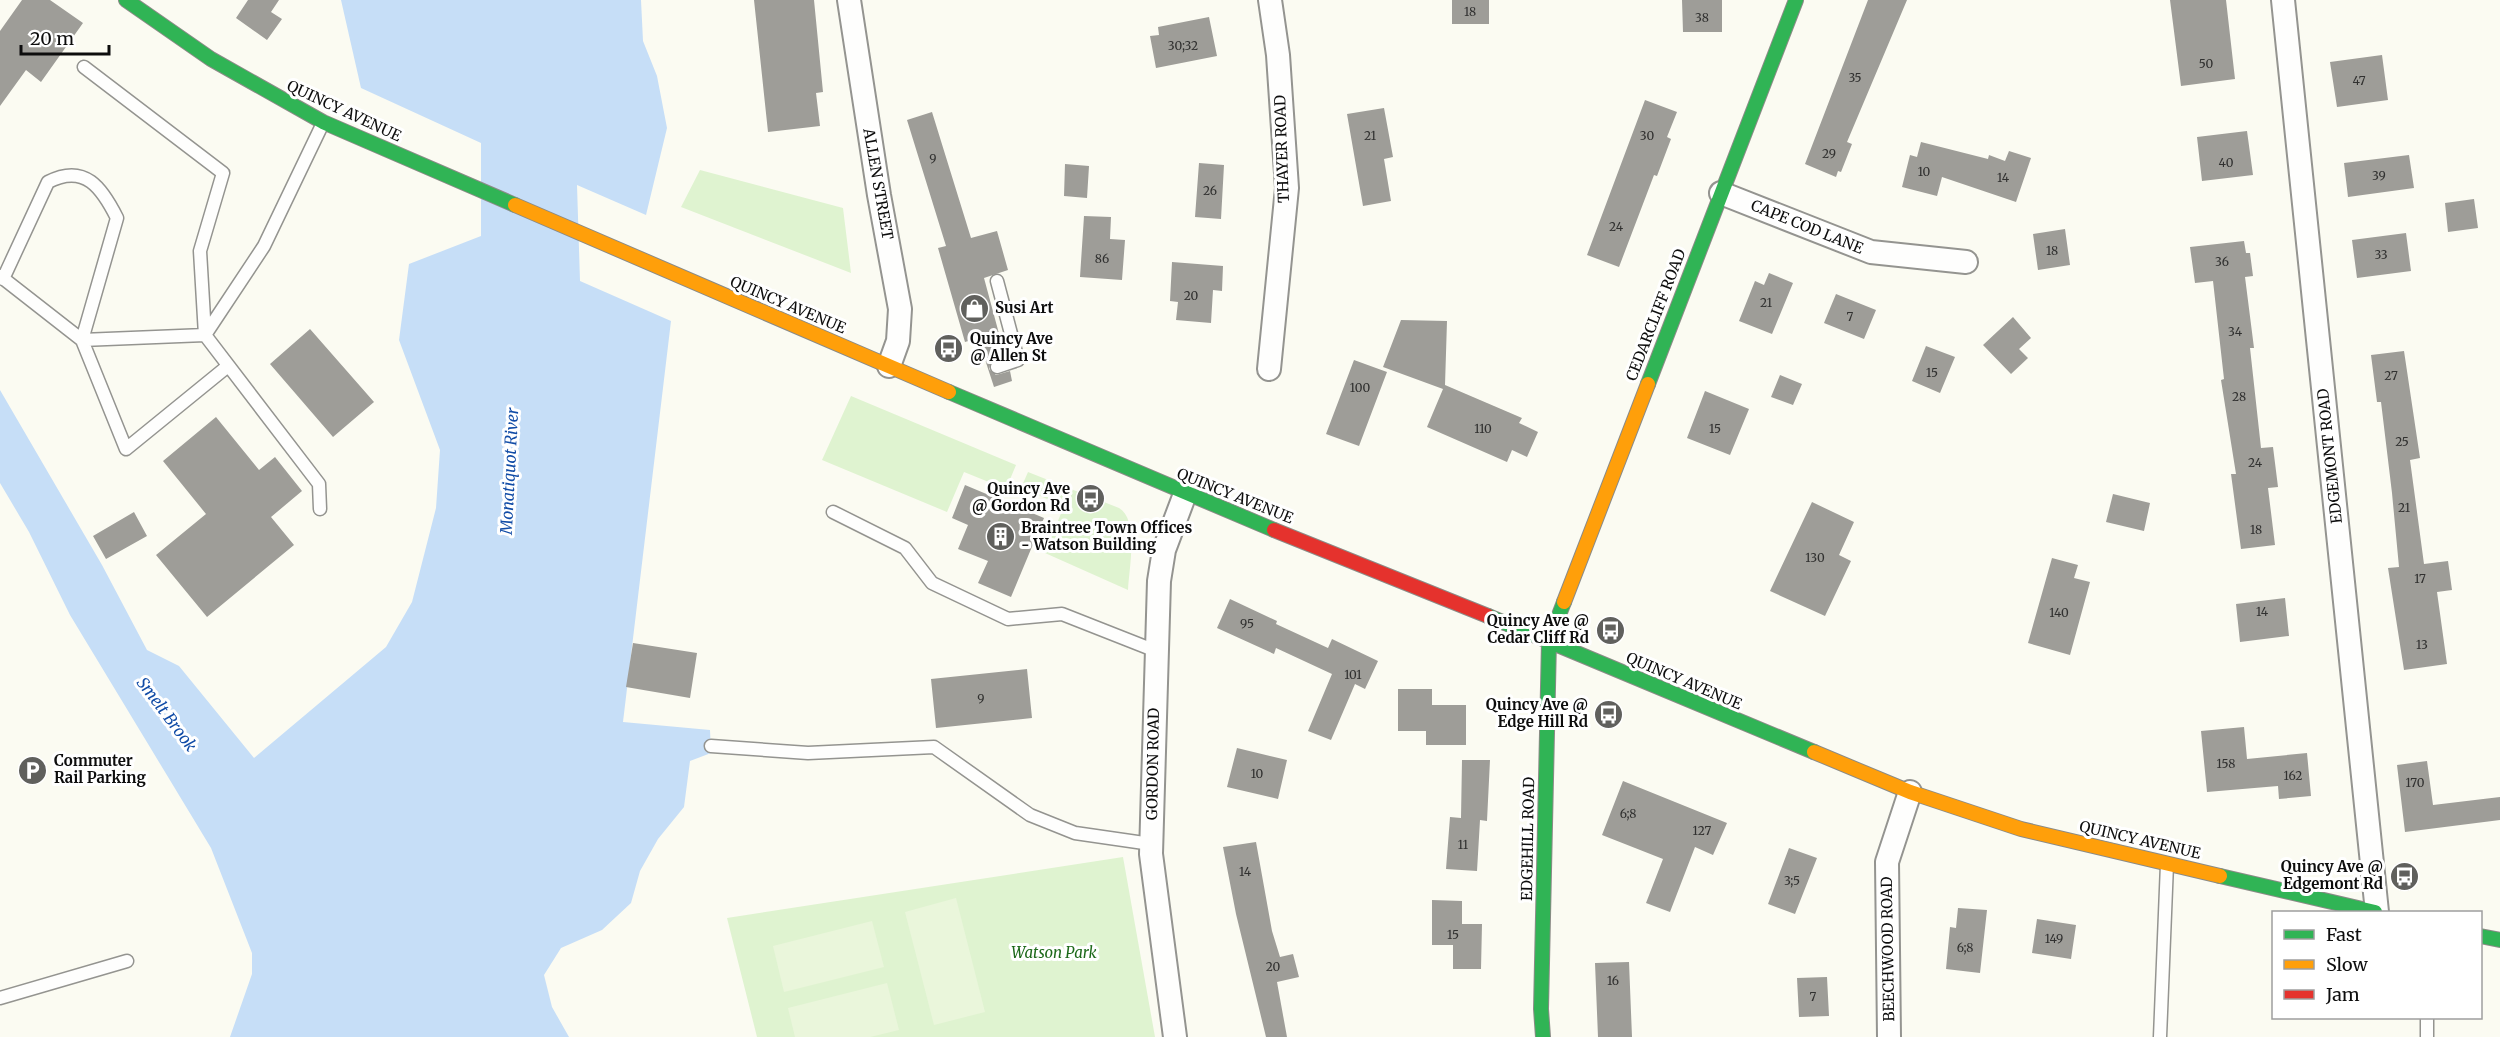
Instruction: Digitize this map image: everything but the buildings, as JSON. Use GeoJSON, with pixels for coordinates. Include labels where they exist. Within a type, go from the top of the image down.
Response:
{"type":"FeatureCollection","features":[{"type":"Feature","properties":{"kind":"main road","name":"QUINCY AVENUE"},"geometry":{"type":"LineString","coordinates":[[126,0],[212,59],[323,122],[1185,494],[1549,641],[1910,792],[2020,829],[2372,911]]}},
{"type":"Feature","properties":{"kind":"main road","name":"CEDARCLIFF ROAD"},"geometry":{"type":"LineString","coordinates":[[1549,641],[1796,0]]}},
{"type":"Feature","properties":{"kind":"main road","name":"EDGEHILL ROAD"},"geometry":{"type":"LineString","coordinates":[[1543,1037],[1541,1009],[1549,641]]}},
{"type":"Feature","properties":{"kind":"main road"},"geometry":{"type":"LineString","coordinates":[[2482,936],[2500,940]]}},
{"type":"Feature","properties":{"kind":"street","name":"ALLEN STREET"},"geometry":{"type":"LineString","coordinates":[[849,0],[877,184],[900,309],[898,341],[890,366]]}},
{"type":"Feature","properties":{"kind":"street","name":"THAYER ROAD"},"geometry":{"type":"LineString","coordinates":[[1269,369],[1287,188],[1278,55],[1270,0]]}},
{"type":"Feature","properties":{"kind":"street","name":"EDGEMONT ROAD"},"geometry":{"type":"LineString","coordinates":[[2283,0],[2376,911]]}},
{"type":"Feature","properties":{"kind":"street","name":"CAPE COD LANE"},"geometry":{"type":"LineString","coordinates":[[1721,193],[1871,252],[1966,262]]}},
{"type":"Feature","properties":{"kind":"street","name":"GORDON ROAD"},"geometry":{"type":"LineString","coordinates":[[1175,1037],[1151,844],[1159,580],[1164,550],[1185,494]]}},
{"type":"Feature","properties":{"kind":"street","name":"BEECHWOOD ROAD"},"geometry":{"type":"LineString","coordinates":[[1889,1037],[1887,862],[1910,792]]}},
{"type":"Feature","properties":{"kind":"lane"},"geometry":{"type":"LineString","coordinates":[[84,67],[223,173],[200,251],[205,335],[319,484],[320,509]]}},
{"type":"Feature","properties":{"kind":"lane"},"geometry":{"type":"LineString","coordinates":[[205,335],[264,246],[323,122]]}},
{"type":"Feature","properties":{"kind":"lane"},"geometry":{"type":"LineString","coordinates":[[82,340],[117,218],[103,191],[87,179],[64,174],[48,182],[2,278],[82,340],[126,449],[228,366]]}},
{"type":"Feature","properties":{"kind":"lane"},"geometry":{"type":"LineString","coordinates":[[997,281],[1018,360],[997,367]]}},
{"type":"Feature","properties":{"kind":"lane"},"geometry":{"type":"LineString","coordinates":[[82,340],[205,335]]}},
{"type":"Feature","properties":{"kind":"lane"},"geometry":{"type":"LineString","coordinates":[[833,512],[905,548],[932,583],[1008,619],[1062,614],[1156,651]]}},
{"type":"Feature","properties":{"kind":"lane"},"geometry":{"type":"LineString","coordinates":[[711,746],[808,753],[934,747],[1030,815],[1075,833],[1151,844]]}},
{"type":"Feature","properties":{"kind":"lane"},"geometry":{"type":"LineString","coordinates":[[2160,1037],[2167,863]]}},
{"type":"Feature","properties":{"kind":"lane"},"geometry":{"type":"LineString","coordinates":[[0,998],[127,961]]}},
{"type":"Feature","properties":{"kind":"lane"},"geometry":{"type":"LineString","coordinates":[[2427,1019],[2427,1037]]}},
{"type":"Feature","properties":{"kind":"green space"},"geometry":{"type":"Polygon","coordinates":[[[700,170],[843,208],[851,273],[681,207],[700,170]]]}},
{"type":"Feature","properties":{"kind":"green space"},"geometry":{"type":"Polygon","coordinates":[[[851,396],[1016,465],[1006,489],[964,472],[947,512],[822,460],[851,396]]]}},
{"type":"Feature","properties":{"kind":"green space"},"geometry":{"type":"Polygon","coordinates":[[[1028,472],[1119,508],[1125,514],[1131,533],[1128,590],[1045,553],[1064,506],[1021,488],[1028,472]]]}},
{"type":"Feature","properties":{"kind":"green space","name":"Watson Park"},"geometry":{"type":"Polygon","coordinates":[[[1123,857],[1155,1037],[757,1037],[727,918],[1123,857]]]}},
{"type":"Feature","properties":{"kind":"green space"},"geometry":{"type":"Polygon","coordinates":[[[956,898],[985,1012],[934,1025],[905,912],[956,898]]]}},
{"type":"Feature","properties":{"kind":"green space"},"geometry":{"type":"Polygon","coordinates":[[[872,921],[884,967],[784,992],[773,946],[872,921]]]}},
{"type":"Feature","properties":{"kind":"green space"},"geometry":{"type":"Polygon","coordinates":[[[887,983],[899,1030],[870,1037],[795,1037],[788,1008],[887,983]]]}},
{"type":"Feature","properties":{"kind":"water"},"geometry":{"type":"Polygon","coordinates":[[[341,0],[641,0],[643,41],[657,76],[667,128],[646,215],[577,185],[580,281],[671,321],[623,722],[710,730],[711,753],[690,761],[684,807],[658,839],[640,871],[631,903],[602,930],[561,948],[544,975],[552,1007],[569,1037],[230,1037],[252,974],[252,953],[211,848],[70,615],[29,532],[0,483],[0,390],[102,565],[147,650],[179,666],[254,758],[386,647],[412,602],[436,508],[440,450],[399,340],[409,264],[481,236],[481,143],[361,88],[341,0]]]}},
{"type":"Feature","properties":{"kind":"traffic: fast"},"geometry":{"type":"LineString","coordinates":[[126,0],[211,59],[323,122],[515,205]]}},
{"type":"Feature","properties":{"kind":"traffic: fast"},"geometry":{"type":"LineString","coordinates":[[1648,384],[1796,0]]}},
{"type":"Feature","properties":{"kind":"traffic: fast"},"geometry":{"type":"LineString","coordinates":[[949,392],[1274,530]]}},
{"type":"Feature","properties":{"kind":"traffic: fast"},"geometry":{"type":"LineString","coordinates":[[1543,1037],[1541,1009],[1549,641],[1564,602]]}},
{"type":"Feature","properties":{"kind":"traffic: fast"},"geometry":{"type":"LineString","coordinates":[[1488,616],[1814,752]]}},
{"type":"Feature","properties":{"kind":"traffic: fast"},"geometry":{"type":"LineString","coordinates":[[2220,876],[2371,911]]}},
{"type":"Feature","properties":{"kind":"traffic: fast"},"geometry":{"type":"LineString","coordinates":[[2482,936],[2500,940]]}},
{"type":"Feature","properties":{"kind":"traffic: slow"},"geometry":{"type":"LineString","coordinates":[[515,205],[949,392]]}},
{"type":"Feature","properties":{"kind":"traffic: slow"},"geometry":{"type":"LineString","coordinates":[[1564,602],[1648,384]]}},
{"type":"Feature","properties":{"kind":"traffic: slow"},"geometry":{"type":"LineString","coordinates":[[1814,752],[1910,792],[2021,829],[2220,876]]}},
{"type":"Feature","properties":{"kind":"traffic: jam"},"geometry":{"type":"LineString","coordinates":[[1274,530],[1488,616]]}},
{"type":"Feature","properties":{"kind":"place","name":"Susi Art"},"geometry":{"type":"Point","coordinates":[974,308]}},
{"type":"Feature","properties":{"kind":"place","name":"Quincy Ave @ Allen St"},"geometry":{"type":"Point","coordinates":[949,348]}},
{"type":"Feature","properties":{"kind":"place","name":"Quincy Ave @ Gordon Rd"},"geometry":{"type":"Point","coordinates":[1091,498]}},
{"type":"Feature","properties":{"kind":"place","name":"Braintree Town Offices - Watson Building"},"geometry":{"type":"Point","coordinates":[1000,537]}},
{"type":"Feature","properties":{"kind":"place","name":"Quincy Ave @ Cedar Cliff Rd"},"geometry":{"type":"Point","coordinates":[1610,630]}},
{"type":"Feature","properties":{"kind":"place","name":"Quincy Ave @ Edge Hill Rd"},"geometry":{"type":"Point","coordinates":[1609,714]}},
{"type":"Feature","properties":{"kind":"place","name":"Commuter Rail Parking"},"geometry":{"type":"Point","coordinates":[33,770]}},
{"type":"Feature","properties":{"kind":"place","name":"Quincy Ave @ Edgemont Rd"},"geometry":{"type":"Point","coordinates":[2404,876]}},
{"type":"Feature","properties":{"kind":"water label","name":"Monatiquot River"},"geometry":{"type":"Point","coordinates":[509,471]}},
{"type":"Feature","properties":{"kind":"water label","name":"Smelt Brook"},"geometry":{"type":"Point","coordinates":[167,714]}}]}
